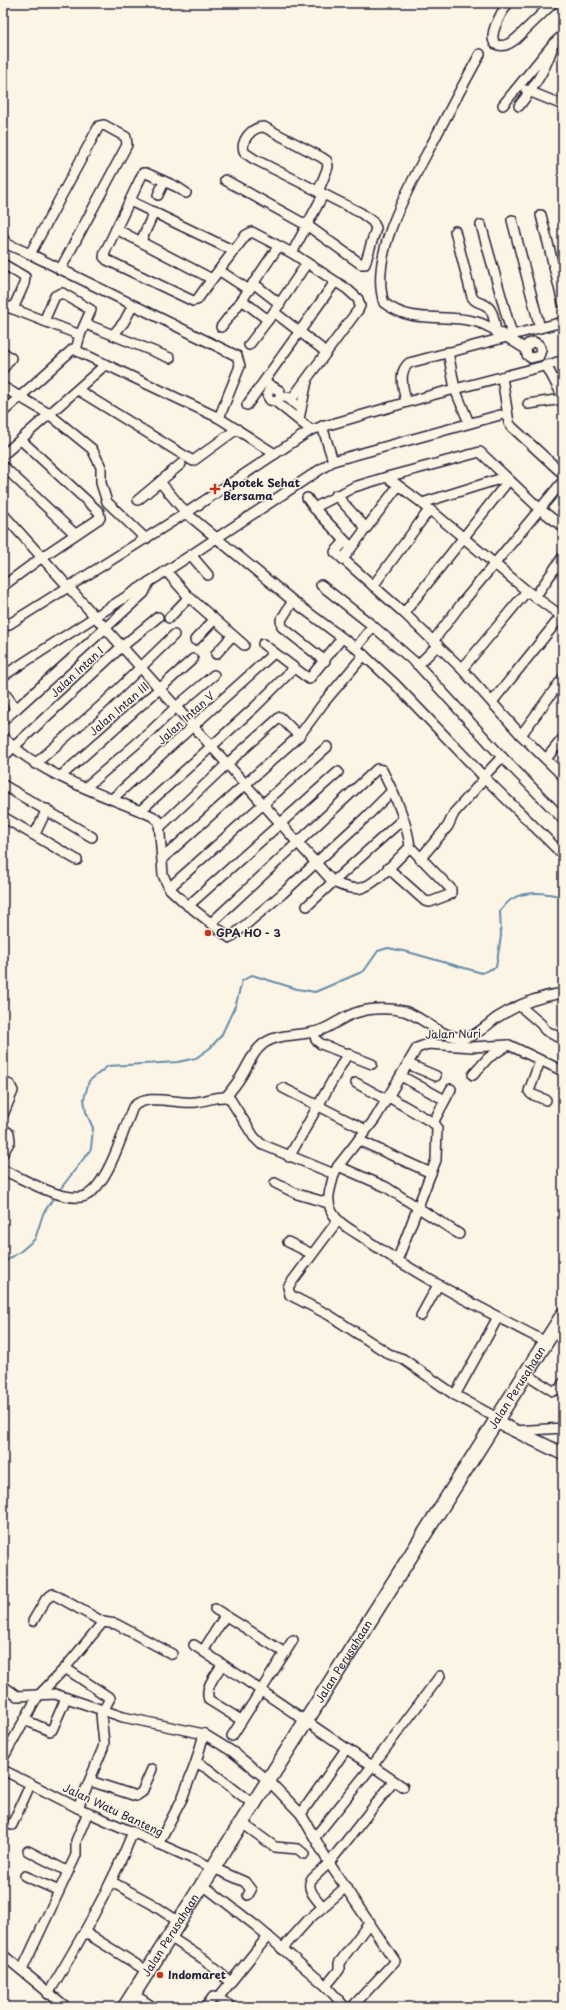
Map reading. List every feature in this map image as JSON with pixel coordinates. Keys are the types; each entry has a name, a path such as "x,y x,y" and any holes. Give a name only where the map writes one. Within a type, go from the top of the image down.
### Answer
{"main road":[{"name":"Jalan Perusahaan","path":"125,2007 268,1783 496,1419 563,1316"}],"street":[{"path":"508,3 492,34 493,41 502,46 510,44 516,40 553,3"},
{"path":"503,105 517,86 553,44 563,35"},
{"path":"519,106 530,91 548,60 553,44"},
{"path":"480,54 403,199 385,246 380,285 384,303 403,314 424,318 476,322 508,336 526,349"},
{"path":"517,86 563,105"},
{"path":"30,254 99,126 104,125 126,136 127,145 60,270"},
{"path":"225,180 308,226 361,264 365,264 376,228 375,225 361,213 321,193 245,153 243,144 251,131 255,128 264,127 321,157 326,161 328,167 321,193 308,226 292,253"},
{"path":"186,193 180,188 164,182 146,172 143,173 104,257 107,260 193,301 197,300 212,279 220,271 246,234 252,232 292,253 358,299 360,306 291,400"},
{"path":"158,195 164,182"},
{"path":"130,201 234,251"},
{"path":"141,241 154,212"},
{"path":"540,216 563,303"},
{"path":"512,220 540,328"},
{"path":"481,225 508,336"},
{"path":"116,229 212,279"},
{"path":"455,231 472,297 474,301 484,304 490,308 493,314 496,332"},
{"path":"4,244 30,254 239,359 240,366 219,418"},
{"path":"221,327 242,300 278,247"},
{"path":"249,344 280,304 307,263"},
{"path":"3,264 26,277 13,309"},
{"path":"220,271 280,304"},
{"path":"247,405 265,382 335,282"},
{"path":"44,321 55,296 59,293 91,310 80,335 76,350"},
{"path":"242,300 268,320"},
{"path":"3,305 80,335"},
{"path":"113,335 124,322 134,305"},
{"path":"274,312 326,352"},
{"path":"406,402 402,376 404,368 409,364 448,352 563,322"},
{"path":"86,324 170,358"},
{"path":"539,356 541,350 537,343 528,344 526,349 527,355 531,358 539,356 554,363 563,376"},
{"path":"3,412 70,351 76,350 219,418 274,454"},
{"path":"3,352 10,356 11,359 3,369"},
{"path":"448,352 456,389 468,423"},
{"path":"3,628 146,539 310,430 406,402 554,363"},
{"path":"528,404 563,398 554,363"},
{"path":"3,456 78,390 105,364"},
{"path":"502,377 509,423 563,474"},
{"path":"299,420 307,378"},
{"path":"265,382 274,394 310,430"},
{"path":"3,387 49,414 92,448 101,467 102,483 107,502 146,539"},
{"path":"259,389 291,400 301,409"},
{"path":"78,390 193,461 237,430"},
{"path":"3,676 95,615 191,555 333,460 500,415"},
{"path":"322,426 333,460"},
{"path":"3,585 100,518 99,512 21,440"},
{"path":"314,508 336,495 354,487 480,452 540,508 563,527"},
{"path":"138,500 181,464"},
{"path":"3,466 75,534"},
{"path":"387,477 422,503 527,591 562,616 492,702"},
{"path":"422,503 508,478"},
{"path":"404,613 508,478"},
{"path":"418,665 495,564 563,481"},
{"path":"160,482 186,513 215,538 293,601 356,648 396,684 484,777 561,850"},
{"path":"398,486 366,528 348,544 342,559 436,643 462,669 521,735 563,776"},
{"path":"336,495 366,528"},
{"path":"307,498 314,508 348,544"},
{"path":"373,586 429,510"},
{"path":"3,514 177,706 194,727 298,841 315,863 333,882 349,888 361,888 371,884 410,847"},
{"path":"3,529 11,522"},
{"path":"191,555 208,574"},
{"path":"535,597 562,558"},
{"path":"166,571 214,620 244,645"},
{"path":"3,720 144,593 149,582"},
{"path":"321,585 418,665 502,757 563,819"},
{"path":"462,669 527,591"},
{"path":"169,618 189,596"},
{"path":"293,601 281,620 282,627 325,661"},
{"name":"Jalan Intan I","path":"3,757 122,647 158,617"},
{"path":"195,640 214,620"},
{"path":"356,648 372,626"},
{"path":"35,764 174,635"},
{"path":"216,654 232,636"},
{"path":"263,644 274,654 309,678 325,661 342,638"},
{"name":"Jalan Intan V","path":"112,799 274,654"},
{"path":"163,858 299,736 364,655"},
{"name":"Jalan Intan III","path":"61,776 192,659"},
{"path":"140,811 211,745 255,707 294,668"},
{"path":"86,787 214,675"},
{"path":"521,735 563,678"},
{"path":"3,691 16,709"},
{"path":"160,828 228,763 280,717 299,736"},
{"path":"3,737 35,764 159,821 163,858 163,875 169,888 188,906 230,938 233,937 367,816 392,791"},
{"path":"546,759 563,738"},
{"path":"169,888 327,747"},
{"path":"420,859 448,826 454,813 502,757"},
{"path":"211,923 298,841 377,770 382,770 392,791 403,819 410,847 420,859 451,889 451,894 430,902 425,901 388,868"},
{"path":"188,906 280,822 338,772"},
{"path":"3,785 47,809 92,837"},
{"path":"35,834 47,809"},
{"path":"3,817 35,834 77,860"},
{"path":"307,906 403,819"},
{"path":"4,1172 53,1192 82,1197 91,1194 107,1170 133,1107 137,1103 155,1100 179,1103 195,1102 226,1097 242,1076 257,1049 264,1043 272,1040 315,1033 357,1013 376,1009 391,1009 406,1012 455,1040 468,1037 499,1016 520,1006 545,997 563,993"},
{"path":"520,1006 541,1024 545,1030 563,1040"},
{"path":"315,1033 316,1040 321,1044 348,1053 372,1064"},
{"name":"Jalan Nuri","path":"336,1170 388,1098 417,1048 422,1045 455,1040 472,1047 508,1045 563,1071"},
{"path":"473,1075 488,1058 508,1045"},
{"path":"289,1157 348,1053"},
{"path":"540,1061 528,1091 531,1094 546,1100"},
{"path":"408,1064 436,1076"},
{"path":"401,1076 445,1100"},
{"path":"3,1082 10,1085 13,1091 3,1115"},
{"path":"356,1083 388,1098 433,1123 437,1127 437,1154 397,1261"},
{"path":"283,1088 366,1130"},
{"path":"433,1123 451,1089"},
{"path":"226,1097 230,1099 244,1122 261,1144 289,1157 336,1170 386,1187 459,1234"},
{"path":"3,1129 10,1133 10,1138 3,1153"},
{"path":"358,1140 431,1173"},
{"path":"336,1170 328,1203 331,1211 338,1220 397,1261 438,1285 546,1342"},
{"path":"275,1183 297,1194 328,1203"},
{"path":"338,1220 288,1287 290,1295 329,1315 389,1354 403,1359 455,1396 496,1419 513,1431 563,1454"},
{"path":"288,1242 312,1254"},
{"path":"421,1316 438,1285"},
{"path":"455,1396 498,1317"},
{"path":"526,1374 554,1391 560,1389 563,1383"},
{"path":"513,1431 563,1428"},
{"path":"33,1621 46,1599 53,1594 103,1622 116,1624 172,1654"},
{"path":"215,1609 285,1653"},
{"path":"203,1651 225,1616"},
{"path":"3,1758 37,1698 65,1668 103,1622"},
{"path":"232,1736 293,1640"},
{"path":"194,1646 277,1700 282,1699 346,1749 373,1765 403,1787"},
{"path":"222,1665 208,1689 207,1695 209,1700 242,1720"},
{"path":"65,1668 108,1695 109,1700 101,1712 104,1743 78,1808"},
{"path":"315,1837 373,1765 440,1676"},
{"path":"3,1686 17,1696 37,1698 55,1694 101,1712 203,1737 233,1752 268,1783 301,1814 329,1863 395,1961 352,2007"},
{"path":"25,1720 50,1731 55,1725 66,1699"},
{"path":"158,1844 182,1799 196,1762 203,1737"},
{"path":"301,1814 346,1749"},
{"path":"196,1762 208,1769 254,1805"},
{"name":"Jalan Watu Banteng","path":"3,1770 78,1808 214,1868 249,1886 251,1890 248,1895"},
{"path":"90,1781 136,1796 142,1792 152,1770"},
{"path":"322,1906 311,1892 310,1883 329,1863 394,1781"},
{"path":"12,1825 30,1785"},
{"path":"22,1970 58,1890 76,1855 76,1841 88,1812"},
{"path":"242,1823 276,1847 298,1849 304,1854"},
{"path":"48,1994 86,1933 112,1882 133,1832"},
{"path":"28,1851 67,1871"},
{"path":"25,1876 58,1890"},
{"path":"112,1882 152,1904 179,1922"},
{"path":"203,1885 268,1936 326,1986 345,2007"},
{"path":"282,1949 322,1906 346,1887"},
{"path":"326,1986 339,1970 340,1963 370,1922"},
{"path":"86,1933 147,1971"},
{"path":"218,1998 268,1936"},
{"path":"170,1937 205,1960 230,1982"},
{"path":"3,1955 48,1994 66,2007"},
{"path":"133,1994 153,2007"},
{"path":"206,2007 213,1997 218,1998 232,2007"}],"waterway":[{"path":"58,1192 91,1149 93,1128 86,1112 84,1099 89,1081 108,1066 178,1062 196,1058 210,1048 221,1036 236,1004 242,981 252,975 297,989 315,992 364,971 378,951 388,948 408,952 482,973 496,967 501,936 500,911 512,899 530,893 551,894 563,897"},
{"path":"3,1263 35,1239 43,1214 54,1197"}],"place":[{"name":"Apotek Sehat Bersama","path":"215,489"},
{"name":"GPA HO - 3","path":"208,933"},
{"name":"Indomaret","path":"160,1975"}]}
